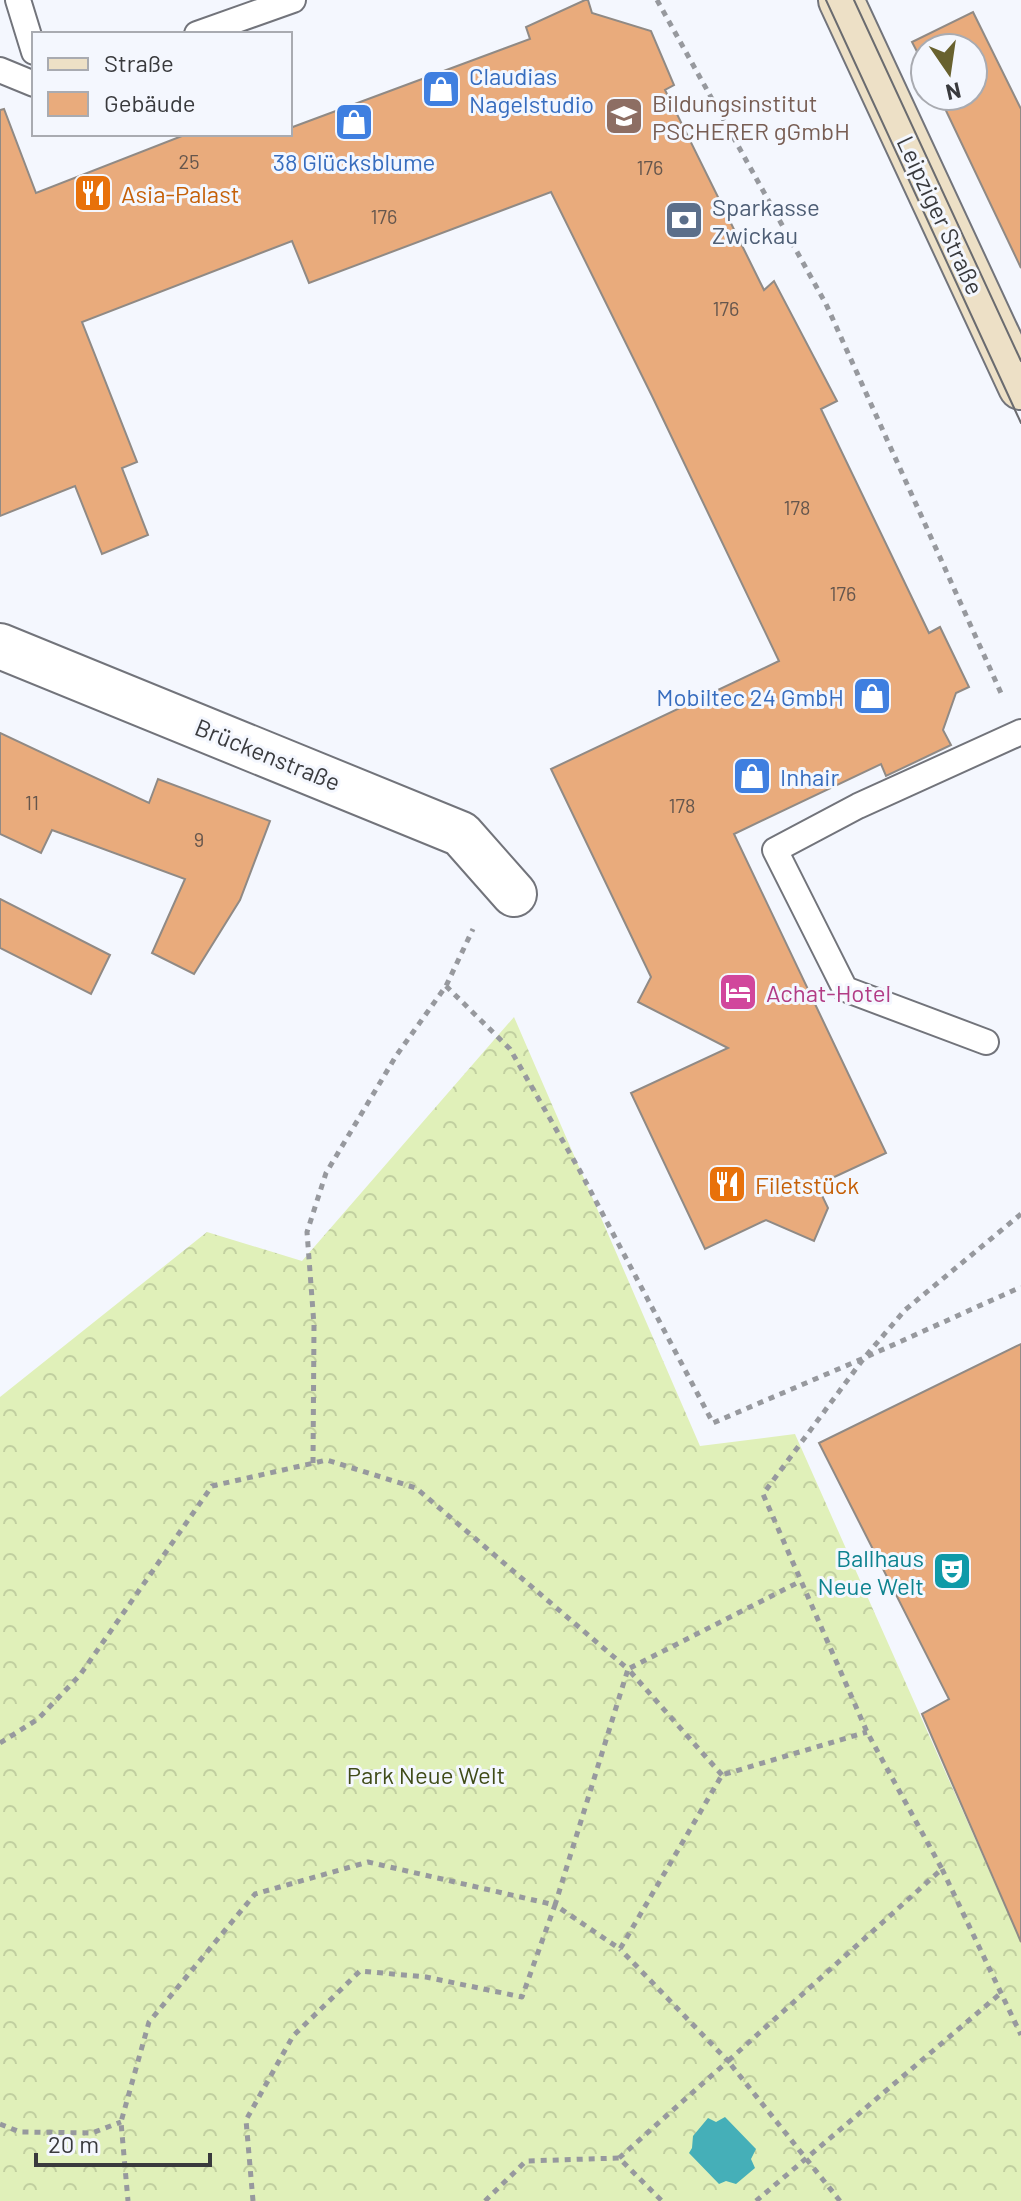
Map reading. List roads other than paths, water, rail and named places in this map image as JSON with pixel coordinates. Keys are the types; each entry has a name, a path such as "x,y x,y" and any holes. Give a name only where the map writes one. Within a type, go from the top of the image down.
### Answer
{"street":[{"name":"Leipziger Straße","path":"841,0 1021,387"},
{"name":"Brückenstraße","path":"0,646 461,834 514,894"}],"lane":[{"path":"18,0 32,46"},
{"path":"203,32 293,0"},
{"path":"0,70 32,83"},
{"path":"986,1042 845,989 775,850 858,806 1020,732"}],"water":[{"path":"725,2117 756,2149 751,2159 755,2168 736,2184 726,2181 719,2184 689,2153 693,2136 708,2118 716,2122"}],"tram line":[{"path":"826,0 1021,423"},
{"path":"854,0 1021,361"}],"place":[{"name":"Claudias Nagelstudio","path":"441,89"},
{"name":"Bildungsinstitut PSCHERER gGmbH","path":"624,116"},
{"name":"38 Glücksblume","path":"354,122"},
{"name":"Asia-Palast","path":"93,193"},
{"name":"Sparkasse Zwickau","path":"684,220"},
{"name":"Mobiltec 24 GmbH","path":"872,696"},
{"name":"Inhair","path":"752,776"},
{"name":"Achat-Hotel","path":"738,992"},
{"name":"Filetstück","path":"727,1184"},
{"name":"Ballhaus Neue Welt","path":"952,1571"}],"park label":[{"name":"Park Neue Welt","path":"426,1774"}]}
